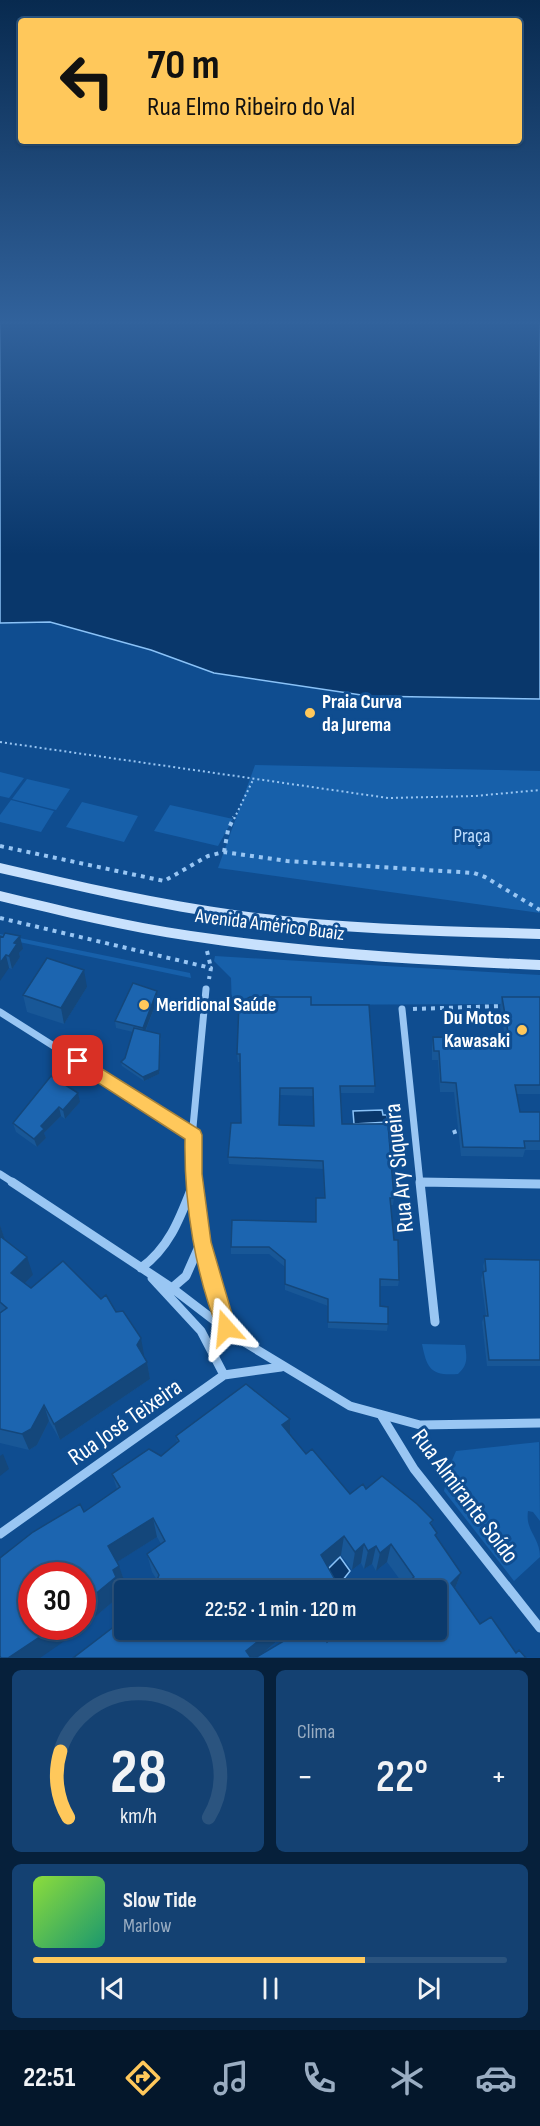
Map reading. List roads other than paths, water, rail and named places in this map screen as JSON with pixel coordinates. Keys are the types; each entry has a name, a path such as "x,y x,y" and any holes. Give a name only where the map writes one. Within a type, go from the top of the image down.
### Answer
{"main road":[{"name":"Avenida Américo Buaiz","path":"0,868 138,900 276,920 397,929 540,934"},
{"name":"Avenida Américo Buaiz","path":"0,896 102,920 204,938 413,959 540,965"}],"street":[{"path":"206,989 194,1135 195,1180 201,1242 226,1328"},
{"name":"Rua Ary Siqueira","path":"402,1009 435,1322"},
{"path":"0,1012 194,1135"},
{"path":"0,1174 172,1288 236,1337 350,1406 420,1425 540,1423"},
{"path":"141,1268 157,1258 167,1246 195,1180"},
{"path":"420,1182 540,1184"},
{"path":"162,1288 172,1288 189,1270 201,1242"},
{"path":"141,1268 201,1330 224,1375"},
{"name":"Rua José Teixeira","path":"0,1534 224,1375 283,1367"},
{"name":"Rua Almirante Soído","path":"381,1415 414,1469 540,1628"}],"place":[{"name":"Praia Curva da Jurema","path":"310,713"},
{"name":"Meridional Saúde","path":"144,1005"},
{"name":"Du Motos Kawasaki","path":"522,1030"}],"park label":[{"name":"Praça","path":"472,836"}]}
